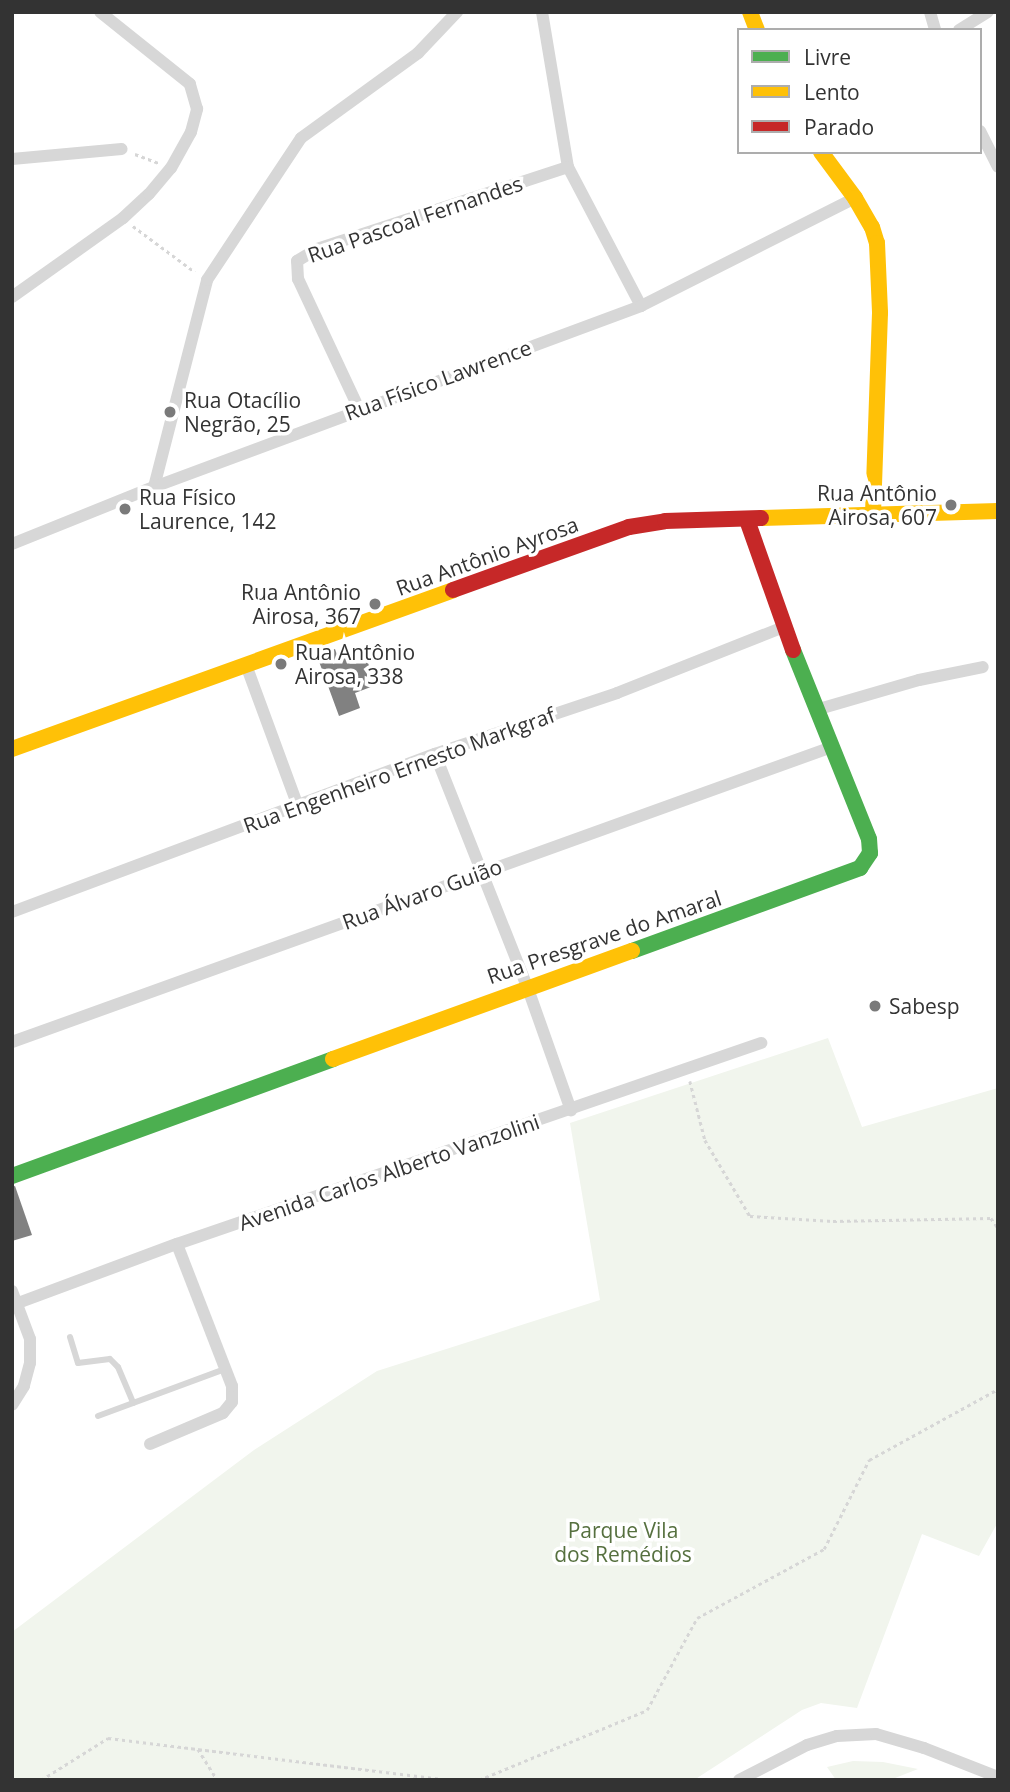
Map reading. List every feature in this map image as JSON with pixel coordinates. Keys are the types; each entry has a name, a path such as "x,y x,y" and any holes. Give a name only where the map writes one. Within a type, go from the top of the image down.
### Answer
{"street":[{"path":"12,298 123,219 171,168 191,132 197,108 190,84 100,12"},
{"path":"154,487 206,280 301,138 418,53 457,12"},
{"path":"542,12 568,167 641,306"},
{"path":"962,28 988,12"},
{"path":"982,135 998,167"},
{"path":"12,159 122,149"},
{"path":"822,154 855,198 872,227 877,243 880,313 873,513"},
{"name":"Rua Pascoal Fernandes","path":"359,409 298,279 297,261 317,249 568,167"},
{"name":"Rua Físico Lawrence","path":"12,544 359,409 641,306 855,198"},
{"name":"Rua Antônio Ayrosa","path":"12,749 629,527 665,521 998,510"},
{"name":"Rua Presgrave do Amaral","path":"12,1176 527,986 860,867 870,853 869,839 784,626 747,520"},
{"name":"Rua Engenheiro Ernesto Markgraf","path":"12,912 435,754 617,693 784,626"},
{"path":"246,665 298,806"},
{"path":"819,709 919,680 982,667"},
{"name":"Rua Álvaro Guião","path":"12,1042 832,747"},
{"path":"435,754 527,986 571,1110"},
{"name":"Avenida Carlos Alberto Vanzolini","path":"15,1297 571,1110 761,1043"},
{"path":"150,1444 223,1413 232,1402 232,1386 177,1244"},
{"path":"12,1405 24,1385 30,1363 30,1339 15,1297"},
{"path":"739,1780 807,1745 837,1736 876,1734 924,1748 998,1777"}],"lane":[{"path":"70,1337 78,1363 110,1359 118,1367 133,1403"},
{"path":"97,1416 225,1369"}],"path":[{"path":"122,149 171,168"},
{"path":"123,219 206,280"},
{"path":"687,1069 705,1140 750,1216 833,1221 991,1218 998,1228"},
{"path":"479,1780 647,1710 698,1618 824,1549 869,1460 998,1390"},
{"path":"41,1780 108,1738 452,1780"},
{"path":"198,1749 217,1780"}],"green space":[{"name":"Parque Vila dos Remédios","path":"828,1038 862,1127 998,1088 998,1522 979,1556 922,1534 857,1708 821,1703 802,1710 694,1780 12,1780 12,1632 254,1450 377,1371 600,1300 570,1123"},
{"path":"853,1761 883,1762 918,1769 890,1780 836,1780 827,1767"}],"building":[{"path":"335,649 338,658 363,649 376,685 355,693 360,708 339,716 317,656"},
{"path":"15,1186 32,1235 12,1241 12,1187"}],"traffic: fast":[{"path":"632,951 860,868 870,853 869,839 793,650"},
{"path":"12,1176 333,1059"}],"traffic: slow":[{"path":"750,12 756,28"},
{"path":"822,154 855,198 872,227 877,243 880,313 873,513"},
{"path":"761,518 998,511"},
{"path":"12,749 453,590"},
{"path":"333,1059 632,951"}],"traffic: jam":[{"path":"453,590 629,527 665,521 761,518"},
{"path":"747,520 793,650"}],"place":[{"name":"Rua Otacílio Negrão, 25","path":"170,412"},
{"name":"Rua Antônio Airosa, 607","path":"951,505"},
{"name":"Rua Físico Laurence, 142","path":"125,509"},
{"name":"Rua Antônio Airosa, 367","path":"375,604"},
{"name":"Rua Antônio Airosa, 338","path":"281,664"},
{"name":"Sabesp","path":"875,1006"}]}
